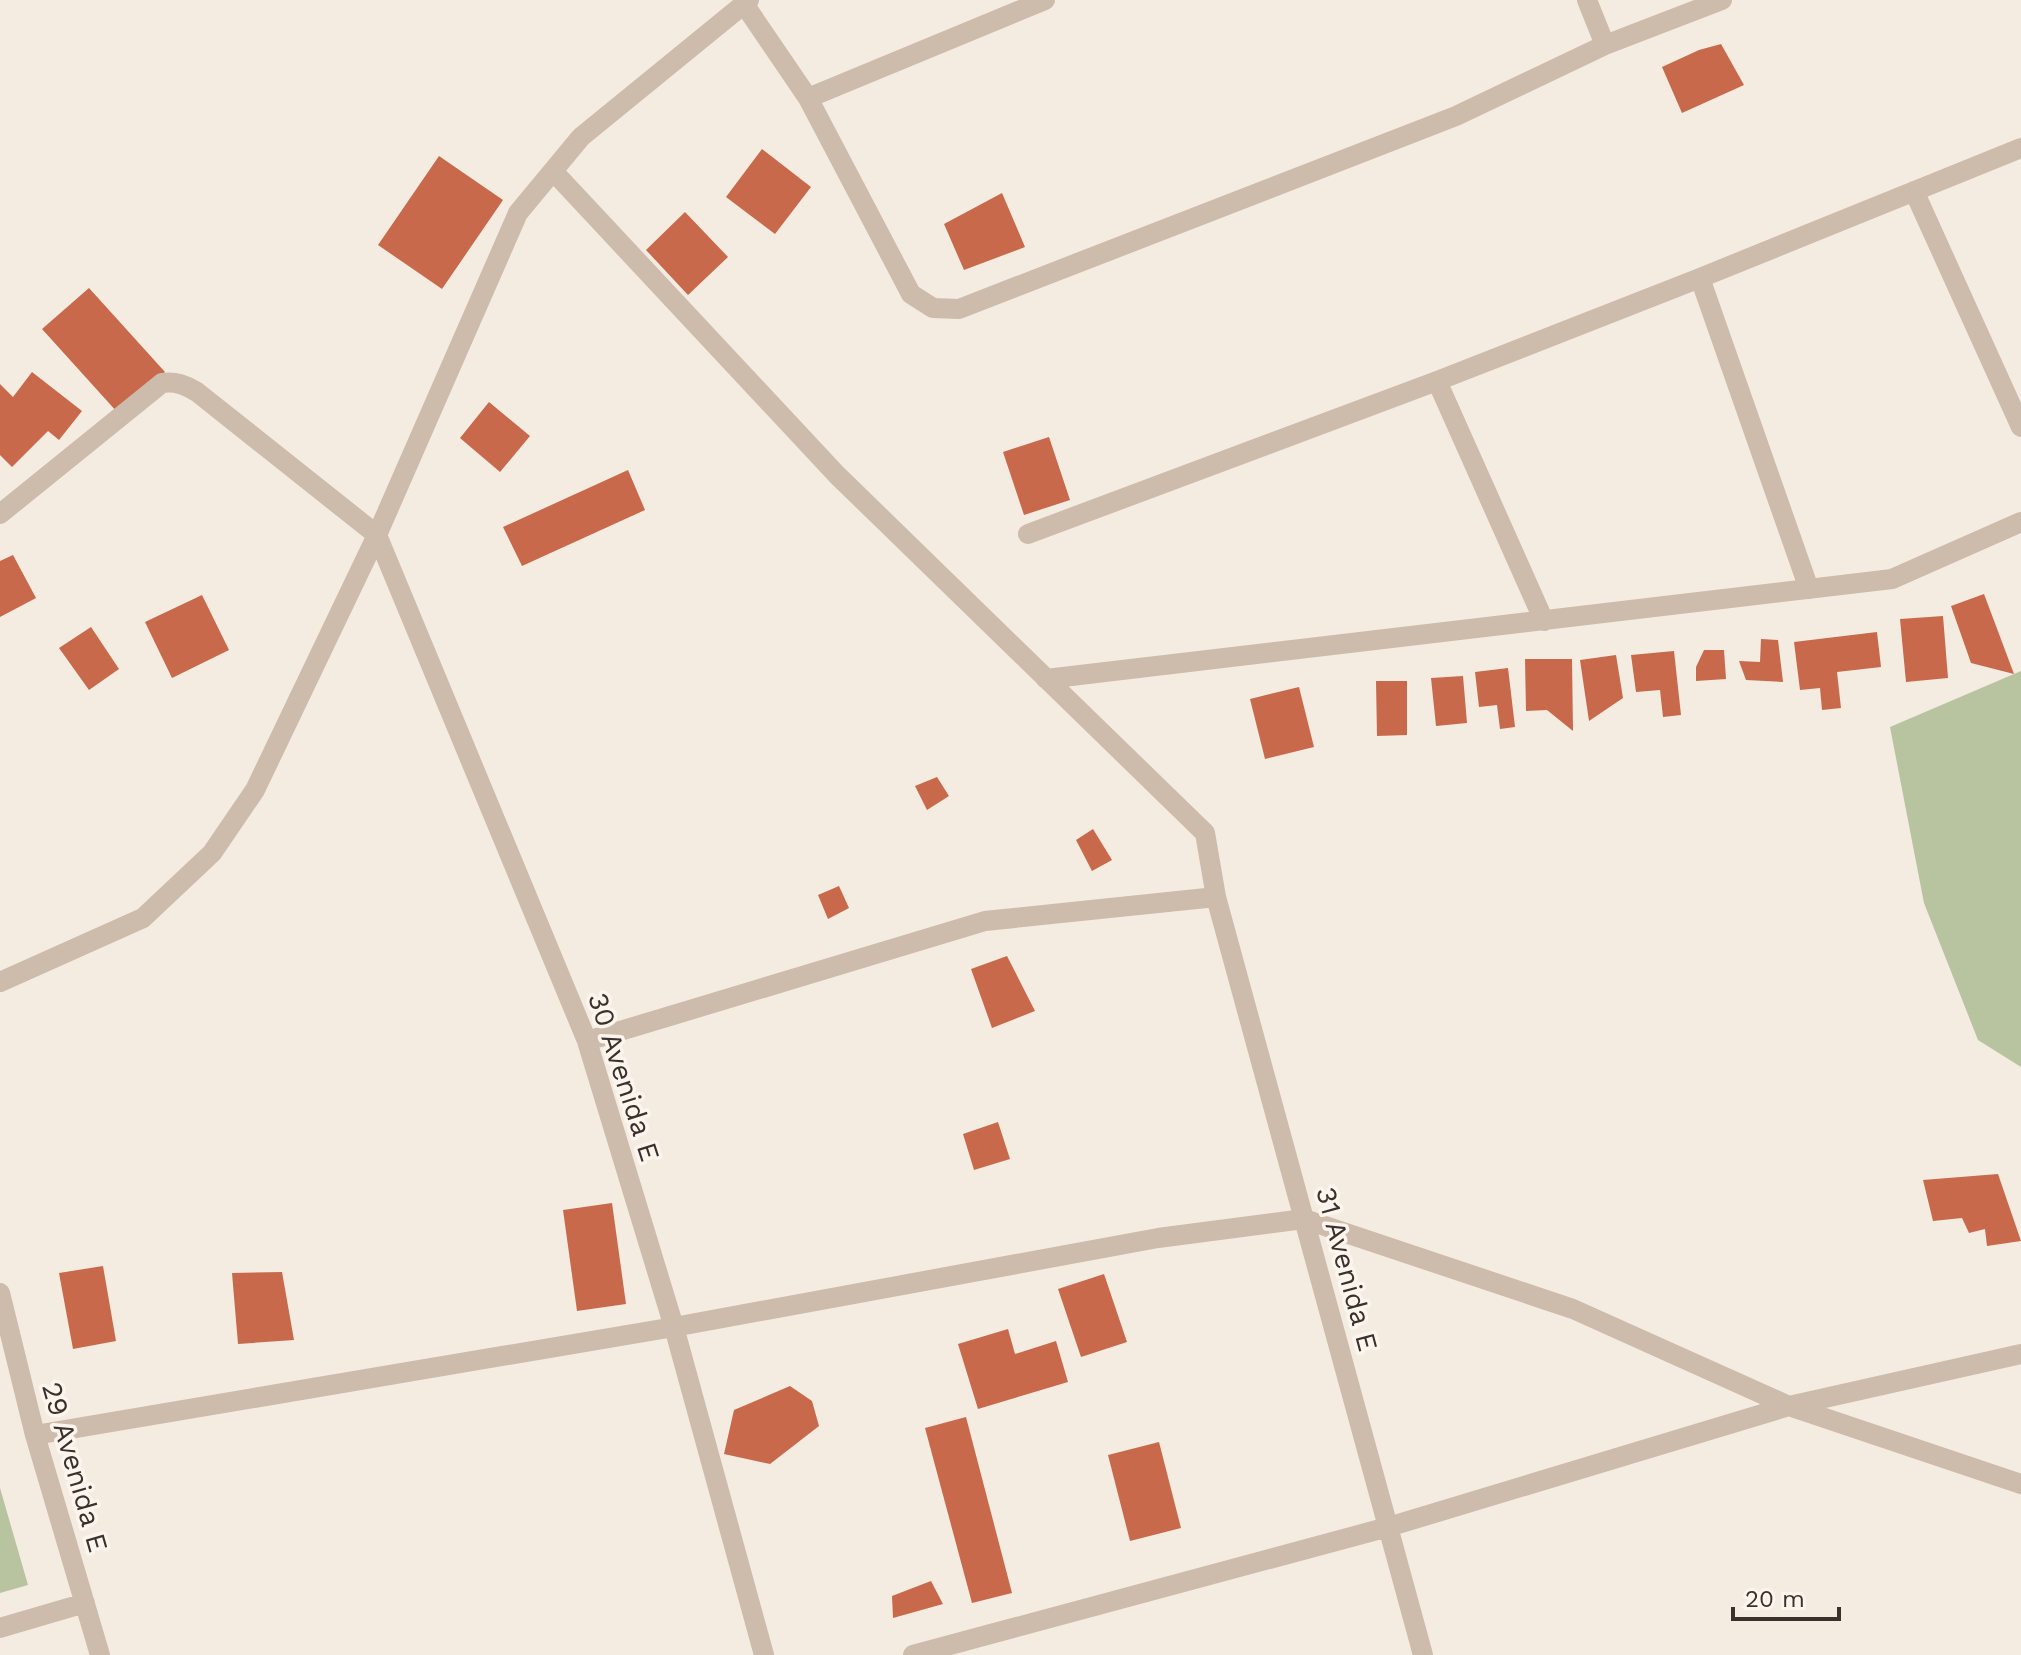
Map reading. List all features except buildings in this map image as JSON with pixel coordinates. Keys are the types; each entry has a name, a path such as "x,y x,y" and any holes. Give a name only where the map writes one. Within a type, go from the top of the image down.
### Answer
{"street":[{"path":"808,98 1045,0"},
{"path":"1587,0 1605,45"},
{"path":"0,982 143,918 212,853 255,790 377,535 518,213 581,137 747,2 808,98 911,294 933,308 959,309 1456,116 1605,45 1722,0"},
{"path":"1028,534 1437,381 2021,148"},
{"name":"31 Avenida E","path":"553,171 837,475 1205,833 1216,897 1423,1655"},
{"path":"1914,191 2021,427"},
{"path":"1700,278 1809,589"},
{"path":"1437,381 1544,621"},
{"path":"0,514 162,383 170,382 197,392 377,535"},
{"path":"1046,679 1892,579 2021,522"},
{"name":"30 Avenida E","path":"377,535 587,1041 674,1327 764,1655"},
{"path":"587,1041 985,921 1216,897"},
{"path":"35,1435 674,1327 1158,1238 1304,1219 1573,1309 1789,1406 2021,1484"},
{"name":"29 Avenida E","path":"0,1293 35,1435 100,1655"},
{"path":"913,1655 1388,1527 1789,1406 2021,1354"},
{"path":"0,1628 85,1603"}],"green space":[{"path":"2021,671 2021,1067 1978,1040 1924,903 1890,727"},
{"path":"0,1488 28,1585 0,1593"}]}
